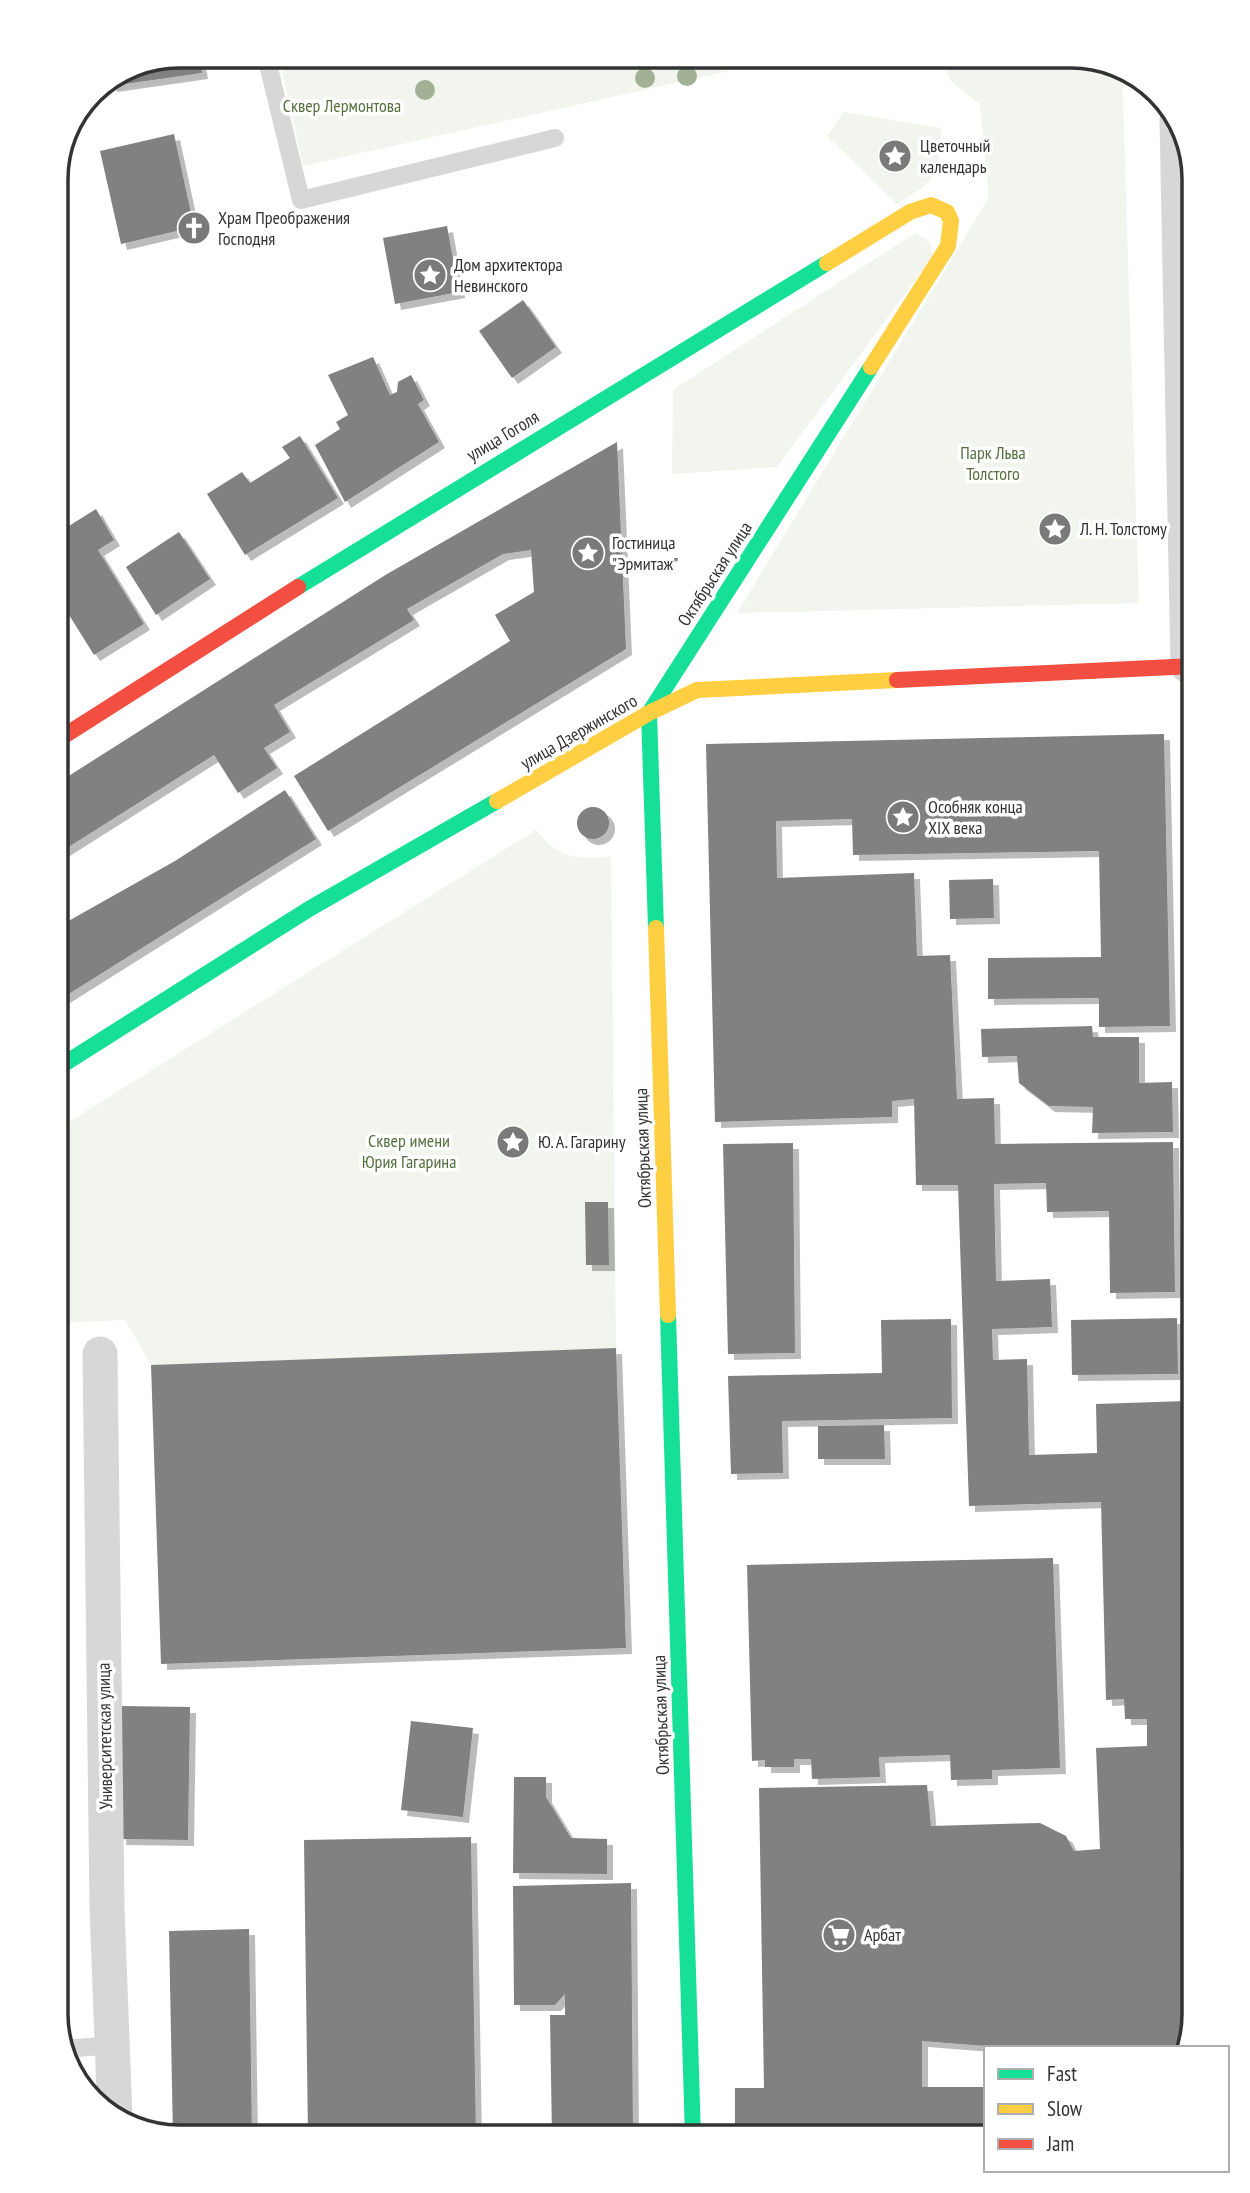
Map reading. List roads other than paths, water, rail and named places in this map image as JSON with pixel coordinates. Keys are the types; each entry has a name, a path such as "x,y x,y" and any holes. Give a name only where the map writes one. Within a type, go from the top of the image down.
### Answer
{"street":[{"path":"1178,150 1182,315"},
{"name":"улица Гоголя","path":"68,733 390,528 910,212 922,206 941,207 950,220 948,246"},
{"name":"Октябрьская улица","path":"693,2125 649,713 948,246"},
{"name":"улица Дзержинского","path":"68,1061 309,909 649,713 696,690 1182,666"},
{"name":"Университетская улица","path":"100,1354 107,1907 116,2104"}],"lane":[{"path":"270,68 301,200 555,138"},
{"path":"74,2048 114,2045"}],"place":[{"name":"Цветочный календарь","path":"895,156"},
{"name":"Храм Преображения Господня","path":"194,228"},
{"name":"Дом архитектора Невинского","path":"430,275"},
{"name":"Л. Н. Толстому","path":"1055,529"},
{"name":"Гостиница \"Эрмитаж\"","path":"588,553"},
{"name":"Особняк конца XIX века","path":"903,817"},
{"name":"Ю. А. Гагарину","path":"513,1142"},
{"name":"Арбат","path":"839,1935"}],"park label":[{"name":"Сквер Лермонтова","path":"342,106"},
{"name":"Парк Льва Толстого","path":"993,463"},
{"name":"Сквер имени Юрия Гагарина","path":"409,1151"}]}
